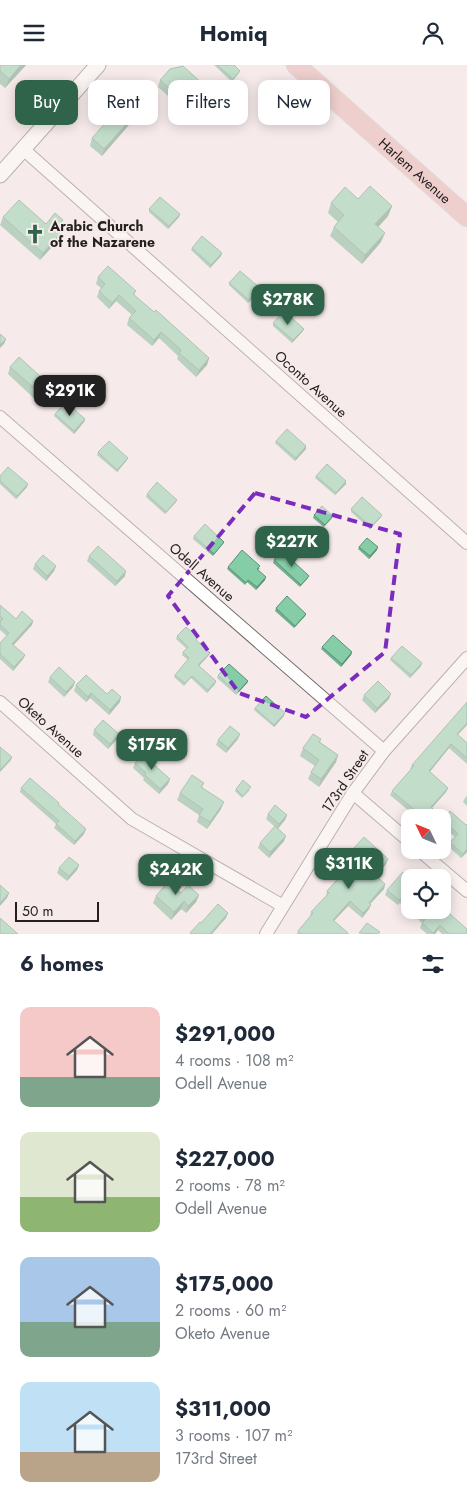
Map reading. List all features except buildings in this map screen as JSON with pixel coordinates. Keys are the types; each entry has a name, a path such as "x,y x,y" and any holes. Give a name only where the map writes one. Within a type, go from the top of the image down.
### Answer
{"main road":[{"name":"Harlem Avenue","path":"296,65 467,217"}],"street":[{"path":"0,175 98,65"},
{"name":"Oconto Avenue","path":"23,149 467,543"},
{"name":"Odell Avenue","path":"0,417 384,751"},
{"name":"173rd Street","path":"266,934 353,793 384,751 467,658"},
{"name":"Oketo Avenue","path":"0,702 132,819 283,906"},
{"path":"353,793 401,834"},
{"path":"430,859 467,891"}],"highlighted area":[{"path":"255,493 400,534 385,652 306,717 239,693 168,596"}],"place":[{"name":"Arabic Church of the Nazarene","path":"35,234"}]}
